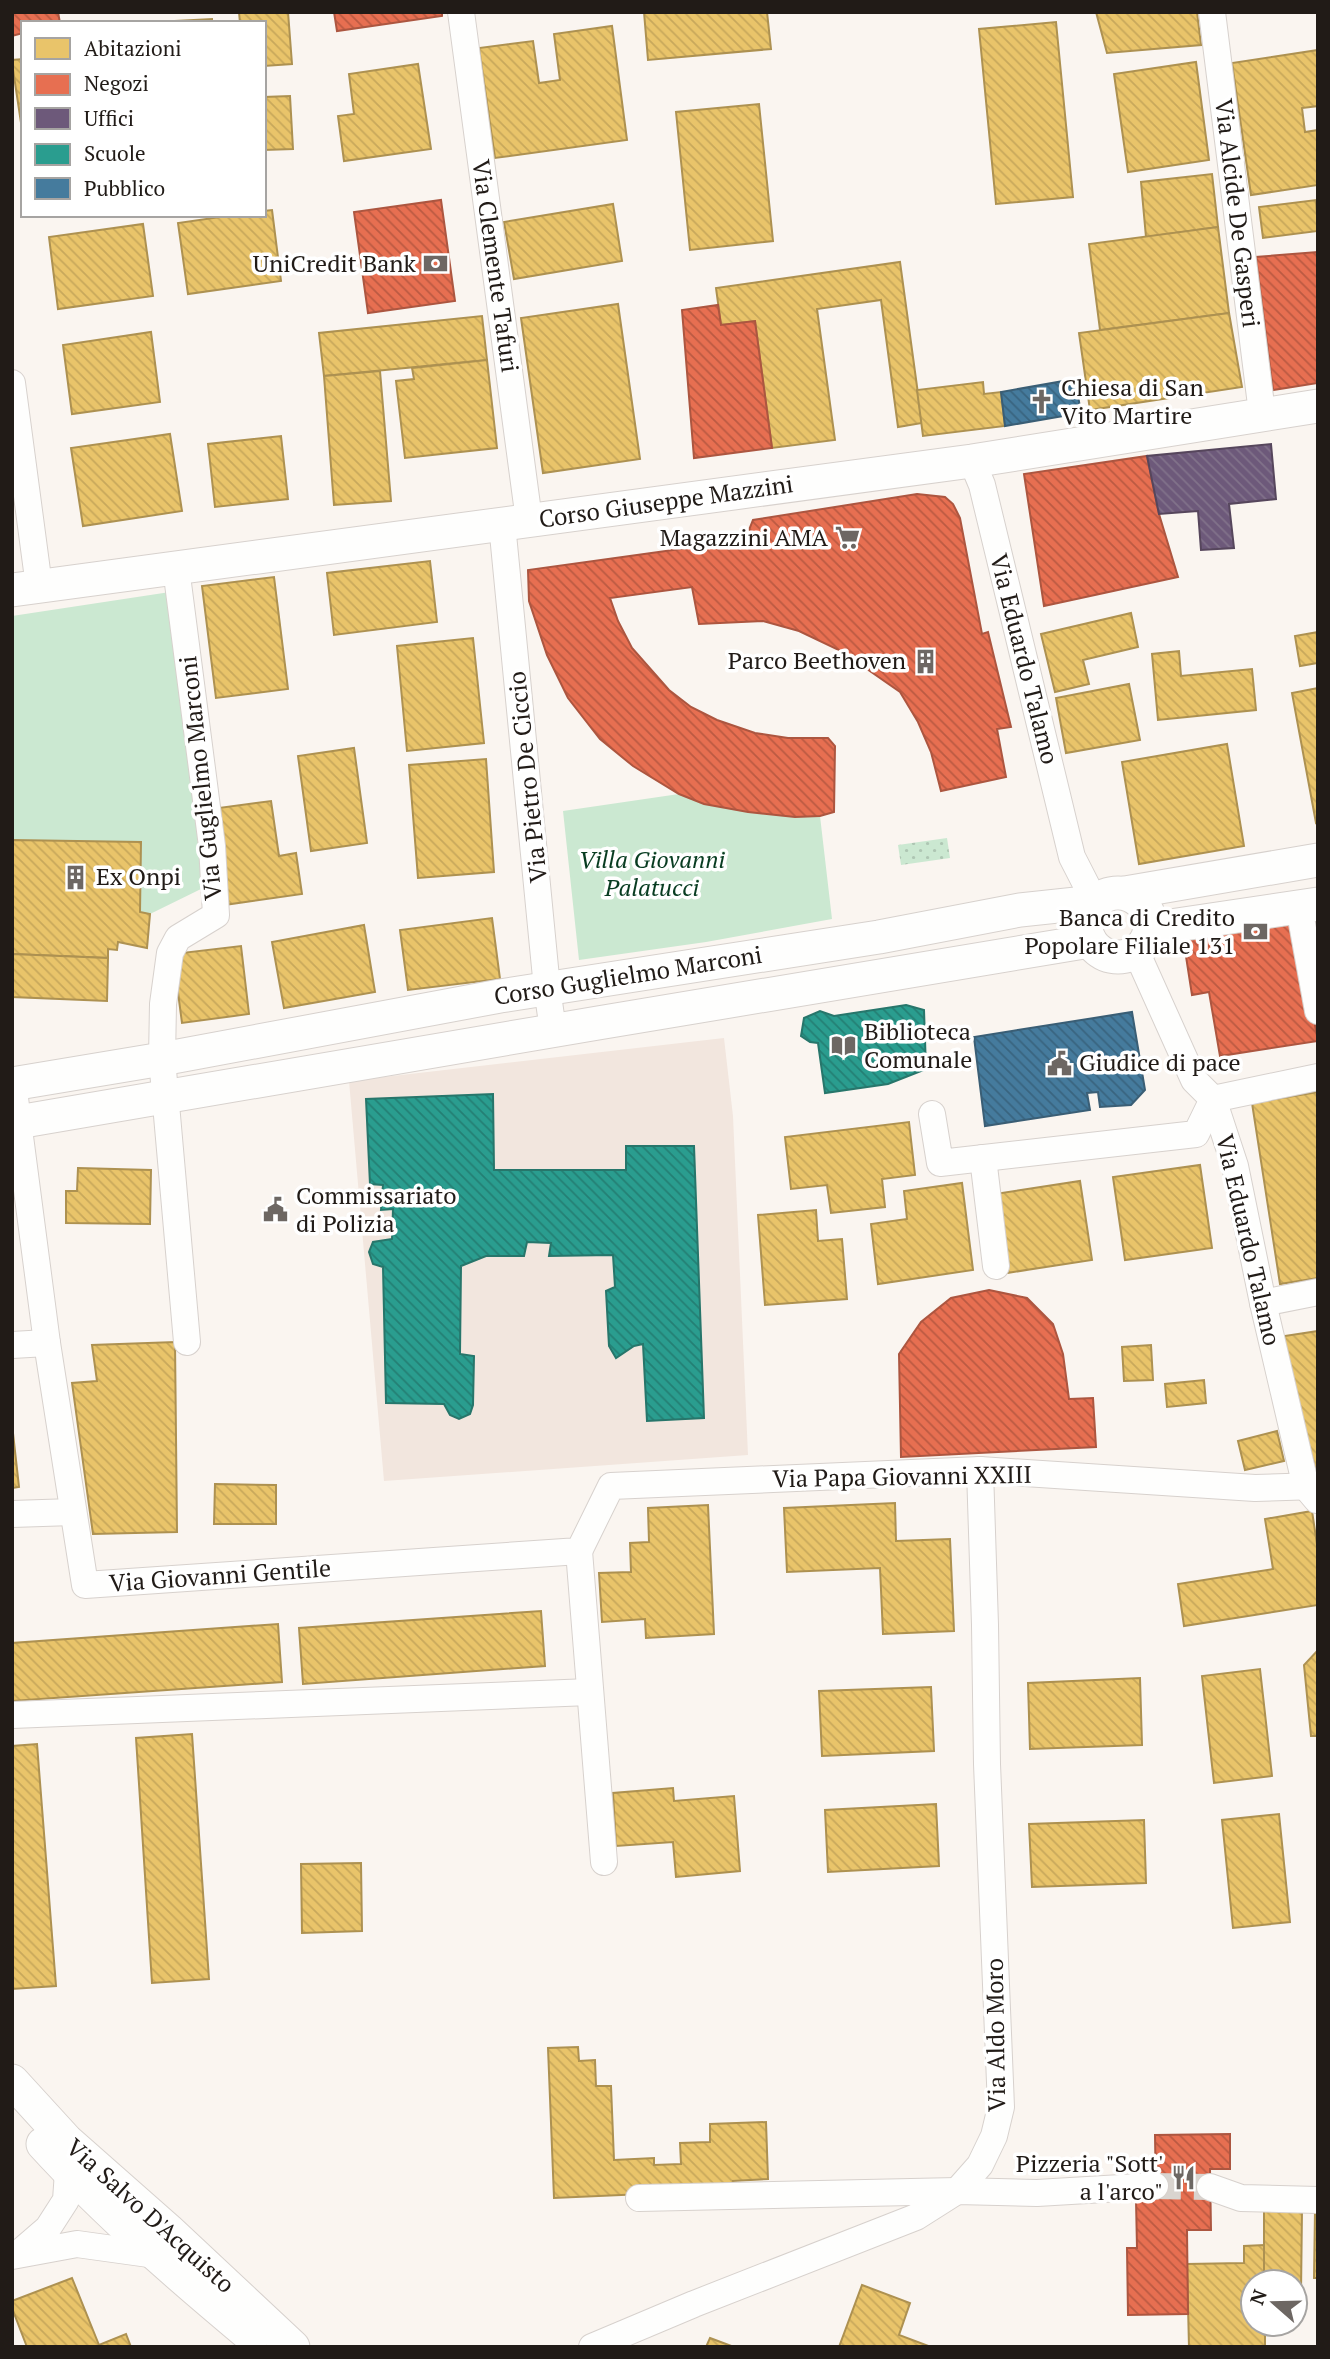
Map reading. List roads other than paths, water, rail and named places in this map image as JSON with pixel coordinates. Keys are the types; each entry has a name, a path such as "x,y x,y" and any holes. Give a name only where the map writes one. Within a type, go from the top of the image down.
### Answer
{"street":[{"name":"Via Clemente Tafuri","path":"461,12 516,522"},
{"name":"Via Alcide De Gasperi","path":"1212,12 1262,413"},
{"path":"12,383 25,588"},
{"name":"Corso Giuseppe Mazzini","path":"25,588 972,461 1318,406"},
{"name":"Via Eduardo Talamo","path":"972,461 982,485 1072,857 1094,900"},
{"name":"Via Pietro De Ciccio","path":"516,522 547,988 554,1030"},
{"name":"Via Guglielmo Marconi","path":"176,568 212,846 216,915 178,937 170,953 163,1003 162,1059 187,1342"},
{"name":"Corso Guglielmo Marconi","path":"13,1084 547,988 879,937 1020,910 1094,900 1318,860"},
{"path":"1143,940 1147,910 1141,902 1094,900 1086,921 1090,942 1097,950 1117,957 1143,940 1308,906 1318,1011"},
{"path":"946,924 955,963"},
{"name":"Via Eduardo Talamo","path":"1143,940 1194,1080 1213,1098 1235,1166 1263,1303 1314,1491"},
{"name":"Corso Guglielmo Marconi","path":"15,1123 554,1030 1090,942"},
{"path":"932,1114 940,1163 1196,1133 1213,1098 1318,1077"},
{"name":"Via Giovanni Gentile","path":"13,1084 15,1123 85,1585 579,1551"},
{"path":"983,1158 996,1266"},
{"path":"1263,1303 1318,1292"},
{"path":"12,1345 47,1343"},
{"name":"Via Papa Giovanni XXIII","path":"579,1551 611,1486 980,1470 1314,1491"},
{"name":"Via Aldo Moro","path":"592,2347 916,2217 957,2191 980,2165 994,2136 1001,2107 987,1764 980,1470"},
{"path":"12,1514 73,1513"},
{"path":"579,1551 604,1862"},
{"path":"12,1715 590,1692"},
{"name":"Via Salvo D'Acquisto","path":"12,2081 66,2140 168,2230 293,2347"},
{"name":"Via Salvo D'Acquisto","path":"12,2111 68,2172 156,2255 264,2347"},
{"path":"15,2255 48,2228 66,2200 68,2172"},
{"path":"639,2198 957,2191 1037,2193 1155,2186"},
{"path":"1210,2187 1241,2198 1318,2200"},
{"path":"15,2255 77,2244 156,2255"}],"tunnel":[{"path":"1155,2186 1210,2187"}],"place":[{"name":"UniCredit Bank","path":"436,264"},
{"name":"Chiesa di San Vito Martire","path":"1041,402"},
{"name":"Magazzini AMA","path":"848,538"},
{"name":"Parco Beethoven","path":"926,661"},
{"name":"Ex Onpi","path":"76,877"},
{"name":"Banca di Credito Popolare Filiale 131","path":"1255,932"},
{"name":"Biblioteca Comunale","path":"844,1046"},
{"name":"Giudice di pace","path":"1059,1063"},
{"name":"Commissariato di Polizia","path":"276,1210"},
{"name":"Pizzeria \"Sott' a l'arco\"","path":"1183,2178"}],"park label":[{"name":"Villa Giovanni Palatucci","path":"652,874"}]}
